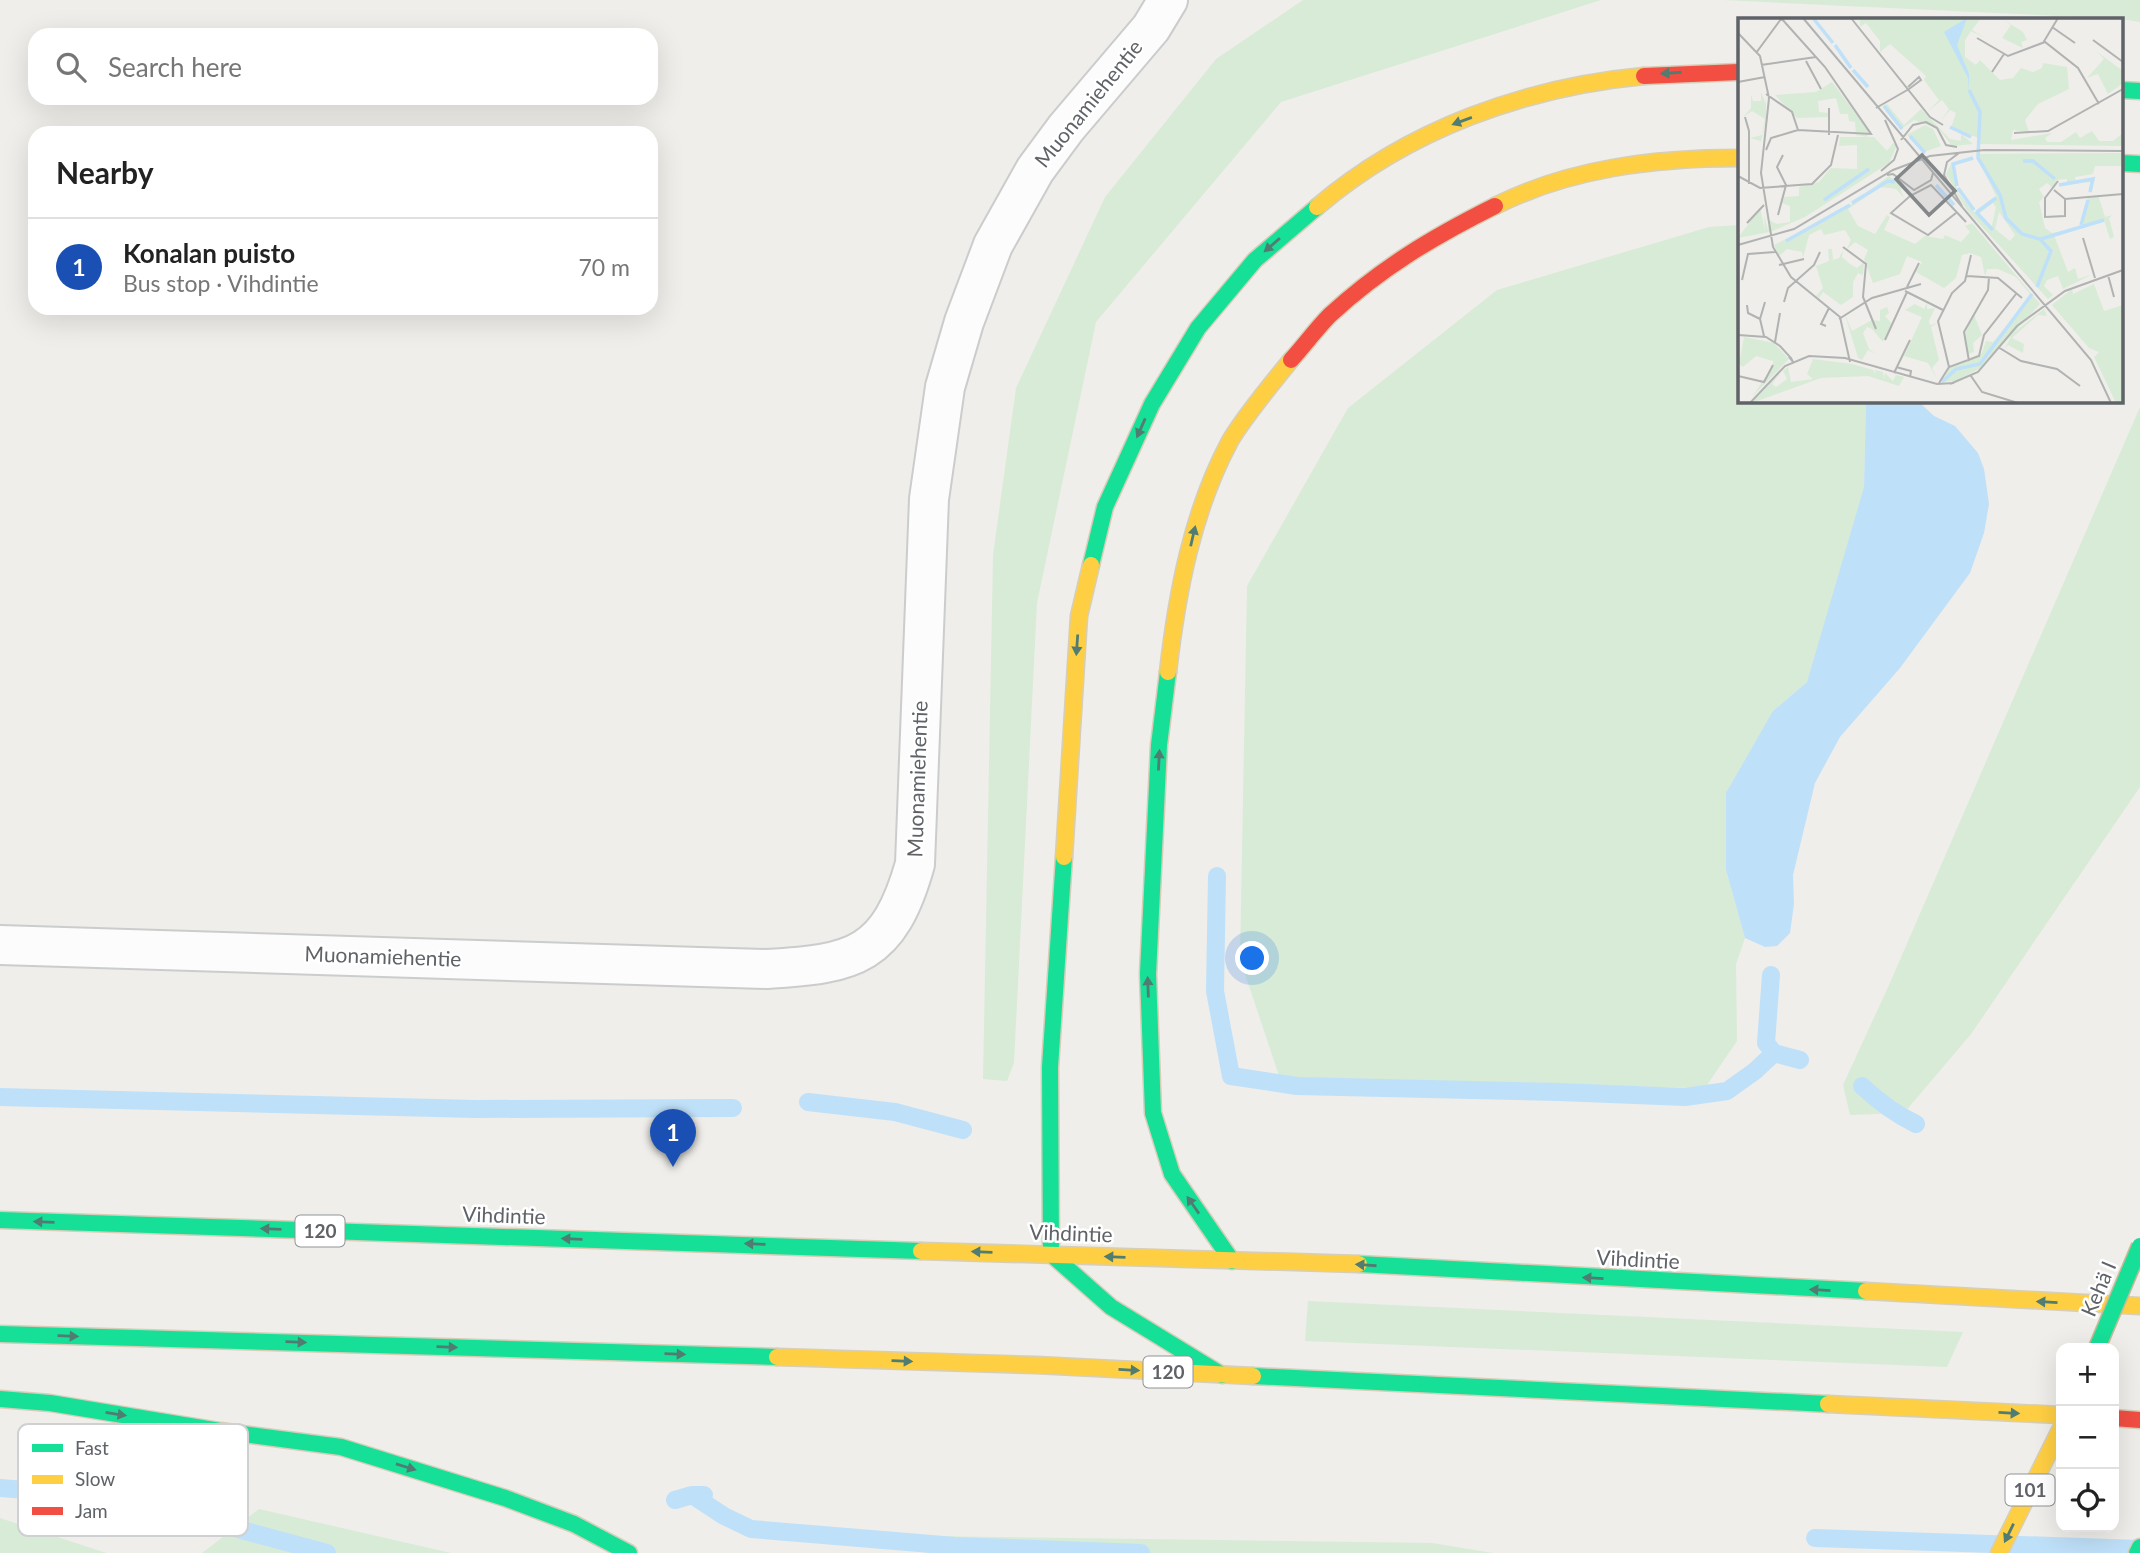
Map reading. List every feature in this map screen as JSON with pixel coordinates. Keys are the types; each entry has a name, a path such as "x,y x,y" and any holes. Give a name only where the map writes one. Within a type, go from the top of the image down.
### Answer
{"main road":[{"path":"1222,1375 1111,1307 1051,1254 1050,1068 1079,616 1105,506 1152,404 1198,328 1255,260 1325,200 1380,161 1441,128 1525,97 1602,80 1674,73 1738,72"},
{"path":"2122,90 2140,91"},
{"path":"1232,1261 1172,1174 1153,1113 1148,974 1159,745 1174,618 1198,514 1231,440 1279,375 1328,317 1381,271 1438,234 1508,199 1568,178 1619,166 1690,158 1738,158"},
{"path":"2122,163 2140,164"},
{"name":"Vihdintie","path":"0,1220 1319,1262 2140,1306"},
{"name":"Kehä I","path":"2098,1343 2140,1246"},
{"name":"120","path":"0,1334 1036,1365 2056,1416"},
{"path":"0,1399 50,1403 178,1424"},
{"path":"2119,1418 2140,1420"},
{"path":"248,1435 341,1447 505,1498 574,1524 629,1553"},
{"name":"101","path":"1999,1553 2056,1438"},
{"path":"2137,1553 2140,1547"}],"street":[{"name":"Muonamiehentie","path":"0,945 767,969 816,966 848,958 872,945 891,923 906,898 915,864 929,499 946,387 964,322 993,245 1035,170 1066,128 1151,28 1168,0"}],"green space":[{"path":"1303,0 1601,0 1281,102 1096,322 1037,603 1014,1063 1007,1081 983,1079 993,555 1016,388 1105,197 1216,59"},
{"path":"1723,0 2140,0 2140,22 2122,18"},
{"path":"1738,225 1738,402 1866,402 1864,487 1840,574 1807,682 1773,711 1726,870 1745,938 1736,964 1737,1041 1705,1088 1280,1079 1240,959 1247,586 1348,408 1497,290 1709,227"},
{"path":"2140,407 2140,787 1971,1034 1904,1113 1850,1115 1843,1085"},
{"path":"1308,1301 1963,1332 1947,1367 1305,1341"},
{"path":"259,1509 451,1553 202,1553 224,1536 248,1536 248,1517"},
{"path":"0,1518 18,1524 18,1536 55,1536 107,1553 0,1553"},
{"path":"918,1536 1432,1543 1493,1553 926,1553"}],"water":[{"path":"1866,402 1919,402 1934,416 1955,426 1978,453 1984,469 1989,504 1984,533 1970,573 1900,668 1840,737 1815,783 1793,875 1794,904 1790,933 1777,946 1765,947 1745,938 1726,870 1726,793 1773,711 1807,682 1864,487"}],"waterway":[{"path":"1217,876 1215,991 1231,1076 1297,1086 1685,1097 1727,1091 1774,1053"},
{"path":"1771,975 1766,1043 1774,1053 1800,1060"},
{"path":"1862,1086 1887,1107 1916,1124"},
{"path":"0,1097 476,1109 733,1108"},
{"path":"808,1102 895,1112 963,1130"},
{"path":"0,1488 18,1489"},
{"path":"692,1495 724,1516 751,1529 955,1546 1141,1553"},
{"path":"675,1500 704,1495"},
{"path":"248,1532 327,1553"},
{"path":"1815,1538 2140,1549"}],"traffic: fast":[{"path":"2122,90 2140,91"},
{"path":"2122,163 2140,164"},
{"path":"1091,565 1105,507 1152,404 1198,328 1255,260 1317,207"},
{"path":"1168,672 1159,745 1148,974 1153,1113 1172,1174 1232,1261"},
{"path":"1064,857 1050,1067 1051,1254 1111,1307 1222,1375"},
{"path":"0,1220 921,1251"},
{"path":"2099,1343 2140,1246"},
{"path":"1359,1264 1866,1291"},
{"path":"0,1334 777,1357"},
{"path":"1253,1376 1828,1404"},
{"path":"0,1399 50,1403 178,1424"},
{"path":"248,1435 341,1447 505,1498 574,1524 629,1553"},
{"path":"2137,1553 2140,1547"}],"traffic: slow":[{"path":"1317,207 1352,179 1390,155 1470,116 1556,90 1644,76"},
{"path":"1495,206 1553,182 1583,174 1645,163 1738,158"},
{"path":"1168,672 1188,554 1217,468 1236,432 1291,360"},
{"path":"1064,857 1079,616 1091,565"},
{"path":"921,1251 1359,1264"},
{"path":"1866,1291 2140,1306"},
{"path":"777,1357 1036,1365 1253,1376"},
{"path":"1828,1404 2056,1415"},
{"path":"1999,1553 2056,1438"}],"traffic: jam":[{"path":"1644,76 1738,72"},
{"path":"1291,360 1330,315 1369,282 1429,242 1495,206"},
{"path":"2119,1418 2140,1420"}],"place":[{"name":"Konalan puisto","path":"673,1167"}]}
